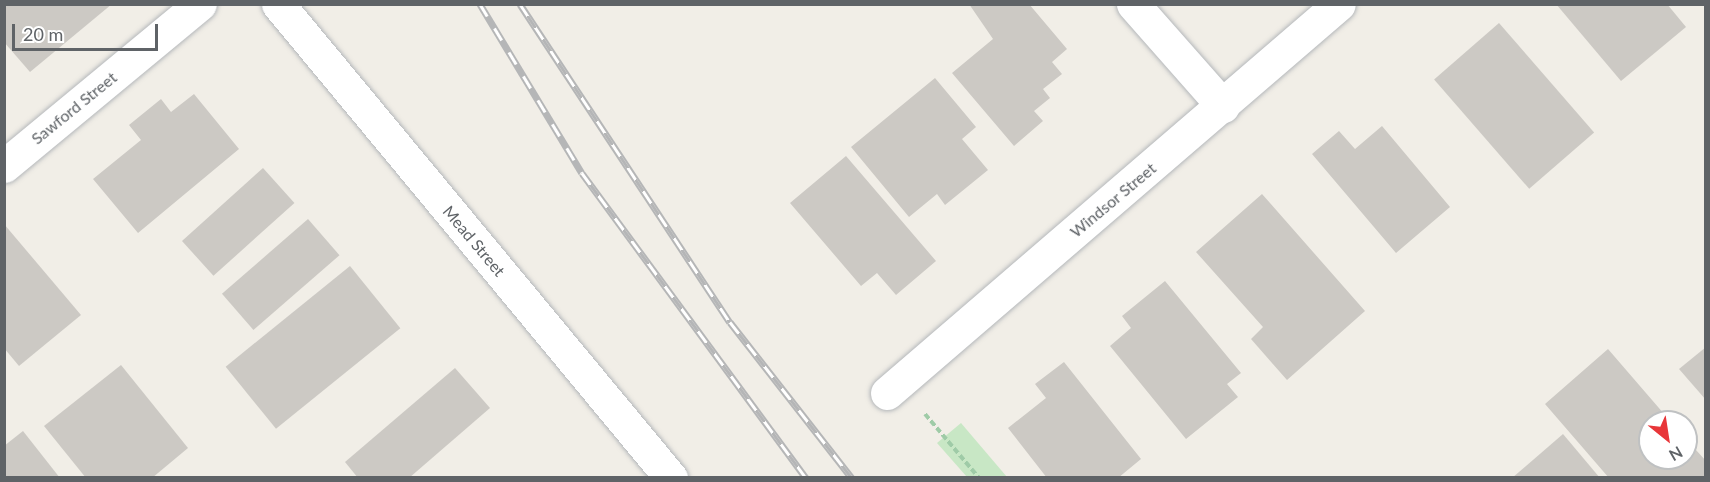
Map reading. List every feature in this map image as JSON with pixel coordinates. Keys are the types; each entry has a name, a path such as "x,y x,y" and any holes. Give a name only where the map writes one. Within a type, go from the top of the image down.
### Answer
{"street":[{"name":"Sawford Street","path":"4,166 200,4"},
{"name":"Mead Street","path":"278,4 671,477"},
{"path":"1133,4 1223,106"},
{"name":"Windsor Street","path":"893,388 1339,4"}],"path":[{"path":"893,388 979,477"}],"green space":[{"path":"961,423 1007,477 967,477 937,443"}],"building":[{"path":"4,4 112,4 30,72 4,42"},
{"path":"969,4 1029,4 1067,49 1052,62 1062,74 1043,89 1050,98 1034,111 1043,121 1014,146 952,73 993,39"},
{"path":"1556,4 1667,4 1686,27 1621,81"},
{"path":"1499,23 1594,132 1529,189 1434,79"},
{"path":"935,78 976,127 962,139 988,170 945,205 937,194 909,217 851,147"},
{"path":"194,94 239,149 138,233 93,179 141,140 129,125 161,99 171,112"},
{"path":"1382,126 1450,207 1396,253 1312,154 1339,131 1355,149"},
{"path":"846,156 936,261 896,295 877,273 861,286 790,203"},
{"path":"263,168 294,203 213,276 182,241"},
{"path":"1262,194 1365,311 1287,380 1251,339 1263,327 1196,252"},
{"path":"308,219 339,255 253,330 222,294"},
{"path":"4,224 81,315 19,366 4,348"},
{"path":"350,266 400,328 276,429 226,367"},
{"path":"1165,281 1241,373 1227,384 1238,397 1186,439 1110,346 1131,328 1122,316"},
{"path":"1706,347 1706,400 1679,369"},
{"path":"1608,349 1661,410 1638,410 1638,470 1698,470 1698,452 1706,461 1706,478 1609,478 1545,404"},
{"path":"1064,362 1141,459 1118,478 1047,478 1008,428 1046,398 1035,384"},
{"path":"121,365 188,448 152,478 86,478 44,426"},
{"path":"455,368 490,408 409,478 358,478 345,462"},
{"path":"23,431 60,478 4,478 4,446"},
{"path":"1563,434 1600,478 1512,478"}],"railway":[{"path":"480,4 582,173 806,478"},
{"path":"520,4 730,322 852,478"}]}
